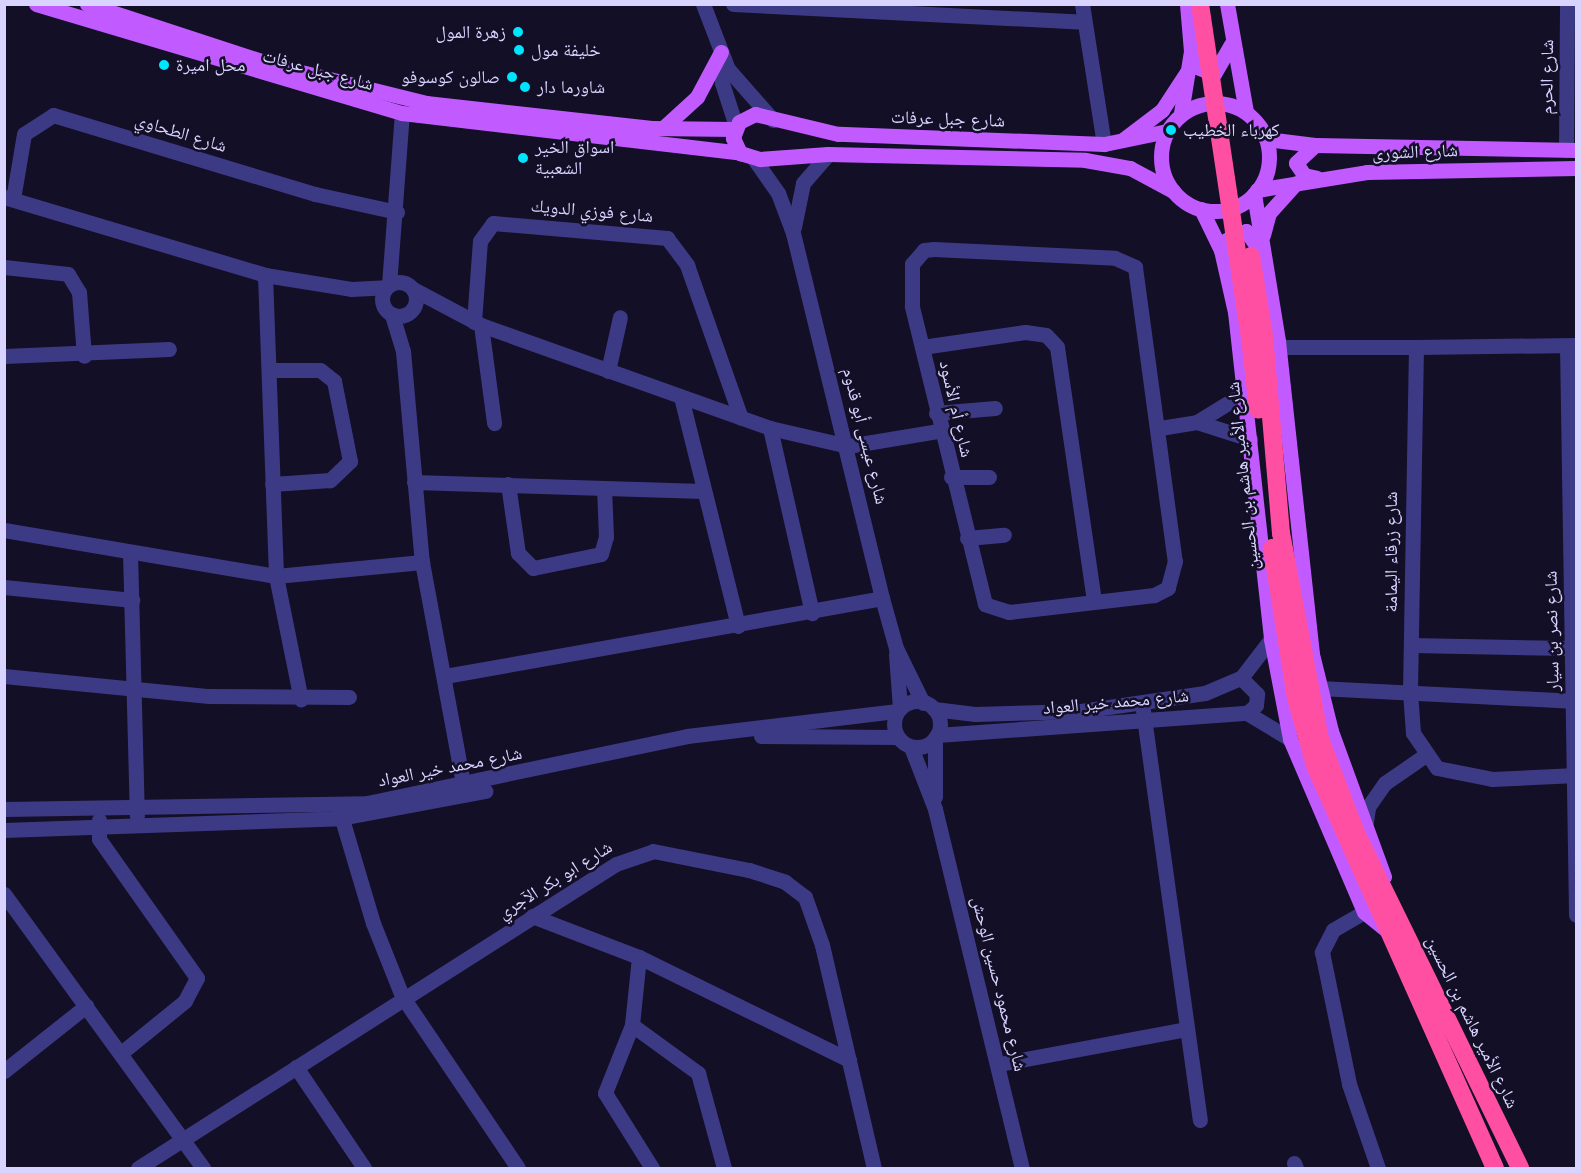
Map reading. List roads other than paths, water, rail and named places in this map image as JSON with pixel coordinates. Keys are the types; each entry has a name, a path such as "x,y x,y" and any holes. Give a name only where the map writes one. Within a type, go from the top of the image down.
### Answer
{"highway":[{"name":"شارع الأمير هاشم بن الحسين","path":"1200,4 1257,336 1275,584 1296,698 1316,768 1385,929 1495,1168"},
{"name":"شارع الأمير هاشم بن الحسين","path":"1212,4 1281,533 1310,703 1356,833 1516,1161"}],"main road":[{"name":"شارع جبل عرفات","path":"36,4 402,113 747,156 828,154 1085,160 1130,168 1173,191"},
{"name":"شارع جبل عرفات","path":"87,4 277,66 403,99 663,128 735,127 755,114 823,133 1104,144 1124,143 1167,130"},
{"path":"1181,113 1191,51 1187,4"},
{"path":"1227,4 1232,44 1246,112 1266,139 1268,166 1256,192 1230,209 1201,209 1173,191 1162,162 1167,130 1181,113 1202,104 1225,103 1246,112"},
{"path":"1191,51 1202,71 1214,74 1232,44"},
{"path":"663,128 697,97 721,54"},
{"path":"1130,168 1134,156 1124,143 1166,106 1189,67"},
{"path":"735,127 747,156"},
{"name":"شارع الشورى","path":"1266,139 1315,145 1572,150"},
{"path":"1315,145 1296,163 1304,175 1317,178"},
{"name":"شارع الشورى","path":"1256,192 1317,178 1386,171 1576,168"},
{"path":"1262,237 1269,213 1297,182"},
{"name":"شارع الأمير هاشم بن الحسين","path":"1256,192 1279,347 1319,688 1366,822 1387,894"},
{"name":"شارع الأمير هاشم بن الحسين","path":"1201,209 1221,250 1235,312 1271,639 1290,739 1364,912 1385,929"},
{"path":"1221,250 1232,233 1246,231 1265,259"},
{"path":"1516,1161 1532,1168"}],"street":[{"path":"703,4 721,54 722,82 735,127"},
{"path":"733,4 1084,22"},
{"path":"1082,4 1104,144"},
{"name":"شارع الحرم","path":"1567,4 1572,150"},
{"path":"721,54 773,120"},
{"name":"شارع الحرم","path":"1572,150 1576,62"},
{"path":"402,113 396,246 398,286 387,309 403,351"},
{"name":"شارع الطحاوي","path":"8,198 24,134 53,116 315,194 397,212"},
{"name":"شارع عيسى أبو قدوم","path":"793,233 803,183 828,154"},
{"name":"شارع عيسى أبو قدوم","path":"747,156 778,194 793,233 848,446 882,598 896,648 899,710 897,737"},
{"path":"8,198 265,274 351,289 398,286 449,312 770,428 848,446 939,431"},
{"name":"شارع فوزي الدويك","path":"478,323 480,241 493,223 667,238 687,265 741,418"},
{"name":"شارع أم الأسود","path":"924,250 1122,259 1141,280 1160,428 1173,580 1154,595 993,611 979,588 936,413 909,273 924,250"},
{"path":"4,267 69,274 79,292 84,356"},
{"path":"265,274 271,370 276,576 301,700"},
{"path":"398,286 416,306 409,313 403,351 422,562 465,791"},
{"path":"351,289 387,309 409,313 449,312"},
{"path":"608,371 620,317"},
{"path":"478,323 494,423"},
{"path":"922,347 1025,333 1046,335 1057,346 1094,601"},
{"path":"1279,347 1572,346"},
{"name":"شارع نصر بن سيار","path":"1572,346 1574,569 1571,648 1575,701 1576,915"},
{"name":"شارع زرقاء اليمامة","path":"1416,347 1410,692 1413,734 1424,756"},
{"path":"4,356 84,356 169,349"},
{"path":"271,370 320,370 334,381 350,461 330,480 272,484"},
{"path":"1160,428 1197,422 1244,393"},
{"path":"681,397 738,626"},
{"path":"936,413 995,408"},
{"path":"1197,422 1250,439"},
{"path":"770,428 812,613"},
{"path":"951,477 989,477"},
{"path":"414,482 703,492"},
{"path":"508,484 518,553 533,568 601,554 606,537 604,488"},
{"path":"4,530 276,576 422,562"},
{"path":"967,538 1004,535"},
{"path":"130,552 138,825"},
{"path":"4,587 132,600"},
{"path":"445,676 812,613 882,598"},
{"name":"شارع محمد خير العواد","path":"465,791 687,736 929,706 1027,714 1142,703 1219,689 1241,678 1271,639"},
{"path":"1411,645 1571,648"},
{"name":"شارع عيسى أبو قدوم","path":"896,648 929,706"},
{"path":"4,676 301,700 349,697"},
{"path":"1241,678 1257,694 1247,713 1290,739"},
{"path":"1319,688 1575,701"},
{"path":"1142,703 1200,1120"},
{"name":"شارع محمود حسين الوحش","path":"929,706 936,737 935,809"},
{"name":"شارع محمد خير العواد","path":"911,747 936,737 1143,719 1247,713"},
{"name":"شارع محمد خير العواد","path":"4,830 138,825 340,811 465,791 709,740 800,733 897,737"},
{"path":"897,737 911,747"},
{"name":"شارع محمود حسين الوحش","path":"911,747 935,809 999,1064 1022,1168"},
{"path":"1366,822 1368,807 1385,783 1424,756 1437,768 1463,776 1576,775"},
{"path":"100,808 98,827 108,853 197,978 192,993 121,1053"},
{"name":"شارع محمد خير العواد","path":"4,809 340,811"},
{"path":"340,811 402,996 518,1168"},
{"name":"شارع ابو بكر الآجري","path":"138,1168 402,996 616,864 653,851 704,857 785,882 799,890 810,909 874,1168"},
{"path":"4,894 203,1168"},
{"path":"1364,912 1333,930 1322,952 1349,1084 1378,1168"},
{"path":"532,916 639,957 849,1060"},
{"path":"639,957 632,1025 605,1093 652,1168"},
{"path":"4,1071 86,1006"},
{"path":"632,1025 698,1073 724,1168"},
{"path":"999,1064 1186,1029"},
{"path":"296,1066 364,1168"}],"place":[{"name":"زهرة المول","path":"518,32"},
{"name":"خليفة مول","path":"519,50"},
{"name":"محل اميرة","path":"164,65"},
{"name":"صالون كوسوفو","path":"512,77"},
{"name":"شاورما دار","path":"525,87"},
{"name":"كهرباء الخطيب","path":"1171,130"},
{"name":"اسواق الخير الشعبية","path":"523,158"}]}
